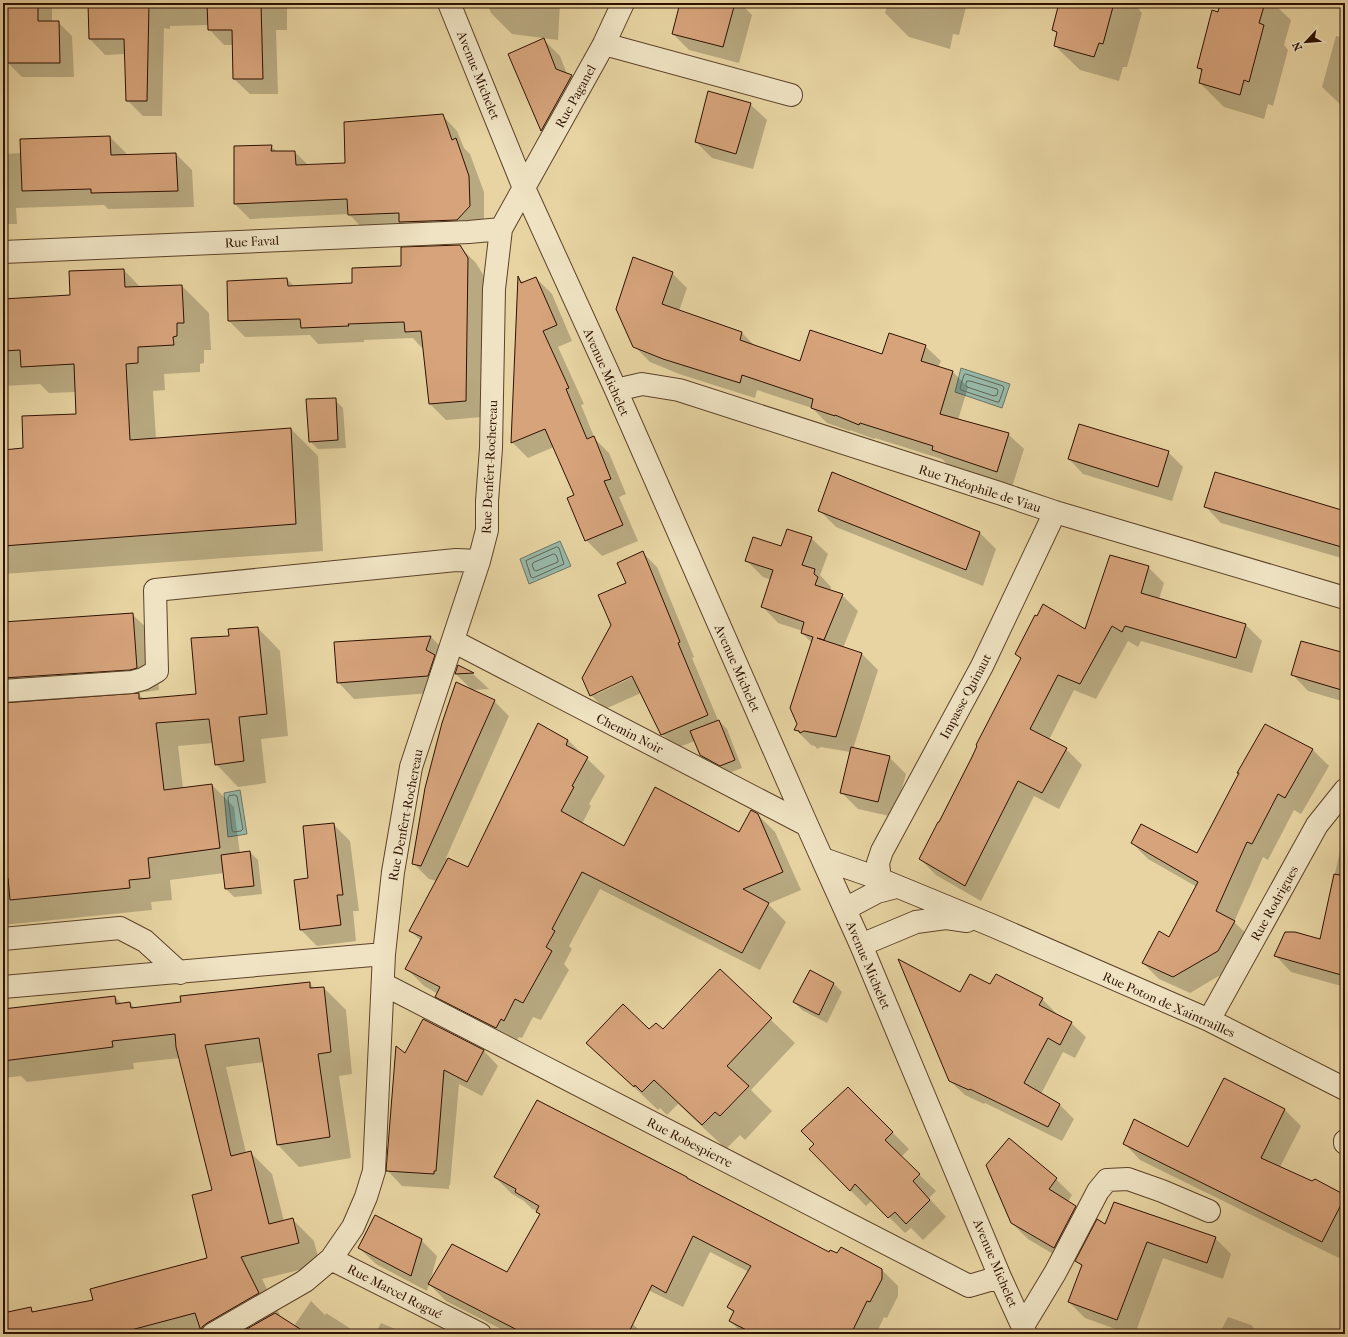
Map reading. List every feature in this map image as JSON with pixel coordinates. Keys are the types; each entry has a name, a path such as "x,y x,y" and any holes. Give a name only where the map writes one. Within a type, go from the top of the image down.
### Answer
{"street":[{"name":"Avenue Michelet","path":"449,3 524,188 616,390 861,945 1000,1277 1025,1330"},
{"name":"Rue Paganel","path":"524,188 604,44 623,3"},
{"path":"604,44 791,95"},
{"name":"Rue Denfert-Rochereau","path":"213,1334 305,1281 331,1260 353,1227 366,1197 374,1171 384,954 393,872 411,767 479,561 487,530 487,501 491,448 494,289 501,229 524,188"},
{"name":"Rue Faval","path":"3,252 501,229"},
{"name":"Rue Théophile de Viau","path":"616,390 642,384 679,390 1055,512 1345,598"},
{"name":"Impasse Quinaut","path":"888,883 878,863 882,851 982,666 1055,512"},
{"path":"3,691 132,682 143,679 156,671 155,590 456,560 479,561"},
{"name":"Chemin Noir","path":"453,641 807,825"},
{"name":"Rue Rodrigues","path":"1209,1020 1317,825 1345,790"},
{"name":"Rue Poton de Xaintrailles","path":"823,859 872,876 991,925 1209,1020 1345,1089"},
{"path":"845,909 877,892 888,883"},
{"name":"Rue Poton de Xaintrailles","path":"861,945 916,922 946,918 991,925"},
{"path":"3,939 120,928 145,941 180,973"},
{"path":"3,987 180,973 384,954"},
{"name":"Rue Robespierre","path":"383,984 969,1286 1000,1277"},
{"path":"1025,1330 1098,1191 1107,1180 1128,1179 1209,1210"},
{"name":"Rue Marcel Rogué","path":"331,1260 480,1334"}],"water":[{"path":"961,368 1010,384 1002,408 955,392"},
{"path":"560,541 571,566 529,584 520,559"},
{"path":"240,790 247,834 228,837 224,793"}],"building":[{"path":"3,3 38,3 38,21 59,21 60,63 6,63 6,37 3,37"},
{"path":"88,3 149,3 147,101 126,101 124,39 89,39"},
{"path":"207,3 261,3 263,79 233,79 232,30 208,30"},
{"path":"680,3 735,3 723,47 672,34"},
{"path":"1059,3 1114,3 1103,44 1099,43 1094,57 1054,46 1057,32 1052,30"},
{"path":"1220,3 1265,3 1259,23 1264,25 1249,82 1244,80 1240,95 1199,83 1202,69 1197,68 1212,10 1218,12"},
{"path":"544,38 556,69 572,75 541,131 508,54"},
{"path":"708,91 751,103 736,154 695,142"},
{"path":"443,114 452,140 456,138 469,176 470,206 457,220 399,222 399,213 348,215 347,199 234,204 234,146 272,145 271,151 295,151 296,165 345,163 344,122"},
{"path":"110,136 111,155 176,153 178,191 91,193 91,189 22,191 20,139"},
{"path":"460,245 468,258 466,401 429,404 421,331 405,332 404,322 348,324 349,326 301,328 300,319 228,321 227,281 287,278 288,286 352,283 352,268 401,266 401,247"},
{"path":"633,257 673,272 662,304 742,332 740,340 800,361 810,330 882,354 889,333 926,345 921,361 953,371 940,414 1009,433 997,472 932,450 933,446 860,423 859,425 835,415 811,408 813,399 742,375 740,383 663,359 633,347 616,309"},
{"path":"124,269 125,287 182,285 184,323 177,323 177,336 173,337 174,345 138,347 138,363 126,364 130,440 291,428 296,524 3,546 3,450 23,448 22,416 76,414 74,364 21,367 20,350 3,351 3,299 70,295 69,271"},
{"path":"518,276 521,283 536,277 557,325 543,331 569,388 566,389 587,439 594,436 611,479 604,481 623,525 585,541 567,498 574,495 545,429 511,443"},
{"path":"336,398 338,440 309,442 306,399"},
{"path":"1079,424 1169,451 1158,487 1068,459"},
{"path":"832,472 980,532 966,570 818,511"},
{"path":"1215,472 1345,511 1345,548 1204,507"},
{"path":"787,529 812,537 802,565 815,569 814,574 818,577 815,585 843,594 824,640 817,638 862,653 836,737 804,731 800,733 799,731 794,730 797,724 790,708 813,637 801,633 804,622 761,607 773,570 745,561 753,537 781,546"},
{"path":"643,551 680,642 678,643 708,715 661,735 632,676 590,696 582,678 611,625 598,595 626,583 617,563"},
{"path":"1110,555 1149,566 1141,593 1246,624 1236,658 1125,626 1122,632 1112,626 1080,684 1058,675 1030,729 1067,748 1042,793 1018,781 965,886 919,859 1021,658 1015,654 1035,615 1037,616 1043,604 1085,629"},
{"path":"133,613 137,668 130,670 3,678 3,622"},
{"path":"258,627 267,714 239,717 244,761 215,765 209,719 156,723 164,790 212,784 220,848 148,858 150,878 129,880 130,888 10,900 8,878 3,879 3,703 139,693 139,699 196,694 191,638 229,636 228,629"},
{"path":"431,636 426,650 435,655 428,676 337,683 334,642"},
{"path":"1301,641 1345,653 1345,691 1291,675"},
{"path":"458,665 474,673 455,674"},
{"path":"456,682 495,700 421,866 412,864 425,788 442,723"},
{"path":"719,720 735,760 720,766 700,755 690,731"},
{"path":"538,723 568,740 566,745 588,757 572,786 574,787 561,811 624,846 655,787 739,832 751,810 758,814 783,872 743,889 769,903 742,953 582,872 552,929 555,931 546,947 552,951 523,1003 515,999 504,1021 501,1019 496,1028 435,997 440,987 405,969 422,937 409,931 448,858 468,867"},
{"path":"1265,724 1313,749 1285,798 1278,794 1252,844 1247,842 1216,911 1235,921 1218,951 1173,977 1142,963 1159,931 1169,937 1198,882 1131,843 1141,824 1197,853 1239,773 1237,773"},
{"path":"851,747 890,756 878,802 840,793"},
{"path":"334,823 343,895 337,895 341,925 300,930 294,880 308,878 303,826"},
{"path":"250,851 254,886 225,889 221,855"},
{"path":"1334,874 1345,876 1345,976 1274,956 1285,932 1295,932 1320,939"},
{"path":"898,959 960,992 970,974 990,984 996,974 1043,998 1039,1005 1072,1022 1060,1045 1048,1038 1024,1083 1060,1104 1048,1127 970,1089 969,1090 949,1081"},
{"path":"720,969 772,1018 727,1066 749,1086 720,1116 715,1112 702,1125 654,1080 642,1092 635,1085 634,1087 586,1043 623,1004 649,1029 656,1023 663,1029"},
{"path":"810,970 834,983 819,1015 793,1002"},
{"path":"310,982 310,988 324,987 331,1052 318,1054 330,1137 277,1145 259,1038 205,1045 231,1156 251,1151 269,1224 293,1218 299,1243 241,1257 259,1293 207,1323 202,1327 201,1331 195,1313 116,1334 3,1334 3,1313 31,1307 32,1312 93,1300 90,1289 207,1258 192,1195 212,1190 176,1047 175,1034 112,1041 113,1047 3,1061 3,1009 115,996 116,1004 130,1002 131,1008 181,1002 180,996"},
{"path":"423,1019 484,1050 467,1082 444,1070 436,1171 434,1171 434,1174 386,1171 396,1046 405,1053"},
{"path":"1224,1078 1285,1109 1261,1158 1312,1181 1315,1179 1345,1195 1322,1242 1123,1144 1134,1119 1188,1147"},
{"path":"848,1087 893,1132 885,1140 920,1174 913,1181 930,1200 906,1224 895,1212 888,1218 855,1184 850,1191 809,1149 814,1144 801,1131"},
{"path":"537,1100 829,1252 830,1250 837,1253 841,1247 882,1269 882,1279 870,1302 867,1301 851,1334 754,1334 729,1321 734,1311 727,1307 751,1266 693,1236 666,1293 652,1285 628,1334 525,1334 428,1284 452,1244 507,1272 540,1214 536,1212 539,1206 515,1192 516,1189 494,1177"},
{"path":"1009,1138 1057,1178 1049,1189 1076,1206 1054,1248 1011,1223 986,1165"},
{"path":"1114,1202 1216,1237 1207,1263 1147,1242 1117,1320 1068,1302 1082,1265 1075,1261 1097,1219 1105,1224"},
{"path":"375,1215 422,1239 411,1276 358,1248"},
{"path":"275,1313 308,1334 238,1334"}]}
